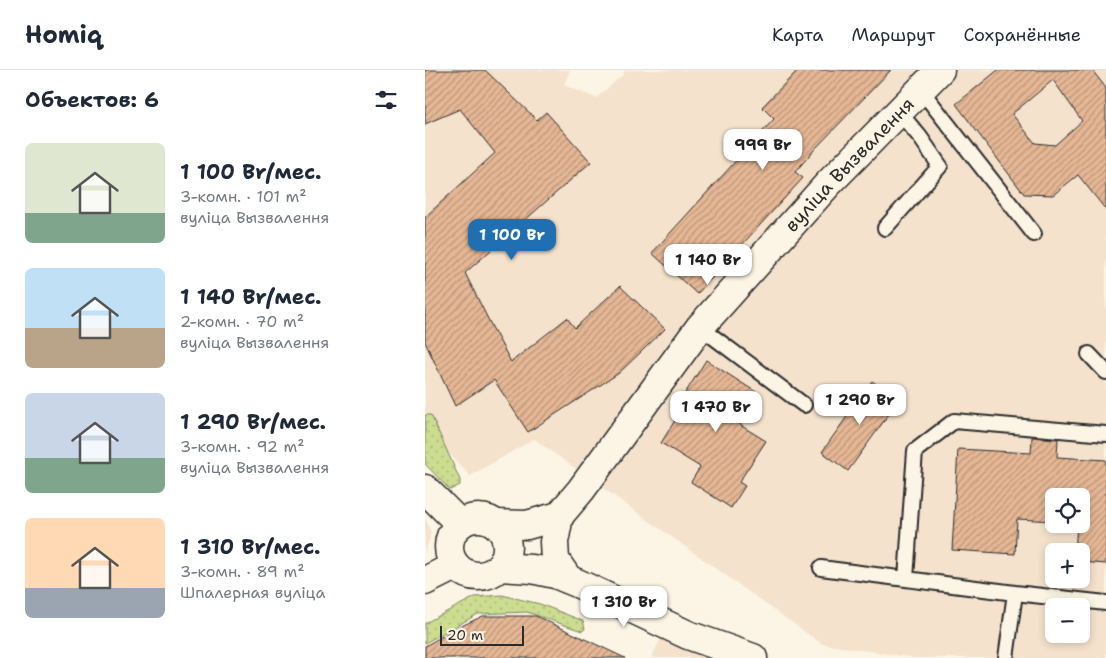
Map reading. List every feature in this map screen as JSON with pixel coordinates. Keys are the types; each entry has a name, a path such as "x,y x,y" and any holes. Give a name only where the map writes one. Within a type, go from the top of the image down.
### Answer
{"street":[{"name":"вуліца Вызвалення","path":"559,516 581,490 700,326 828,184 940,70"},
{"path":"425,489 460,524"},
{"path":"495,524 527,525 559,516 554,542 555,560 568,579"},
{"path":"477,518 495,524 502,531 506,540 507,550 499,567 491,573 482,576 472,576 455,566 449,549 449,540 453,531 460,524 477,518"},
{"path":"425,581 455,566"},
{"path":"499,567 532,569 568,579 688,635 753,658"}],"lane":[{"path":"921,90 1034,234"},
{"path":"885,228 940,166 920,137 899,112"},
{"path":"700,326 804,405"},
{"path":"1089,354 1106,372"},
{"path":"906,579 915,451 955,421 1106,434"},
{"path":"821,568 1106,603"},
{"path":"1006,658 1015,593"}],"shaded area":[{"path":"425,70 570,70 564,85 596,98 623,75 625,70 1106,70 1106,658 915,658 822,644 534,439 470,476 425,428"},
{"path":"425,517 431,533 425,554"},
{"path":"661,638 710,658 651,658"}],"green space":[{"path":"425,415 431,415 460,480 460,485 450,490 425,464"},
{"path":"502,595 540,604 583,621 585,629 582,631 527,612 478,614 425,643 425,623 475,597"}],"building":[{"path":"425,70 485,70 537,120 546,112 591,162 465,273 511,362 567,318 575,328 620,286 665,329 619,373 528,432 494,380 455,406 425,342 425,217 495,153 460,109 425,124"},
{"path":"798,70 891,70 814,150 795,172 803,178 697,294 652,253 774,119 762,107"},
{"path":"998,70 1092,70 1106,88 1106,210 1078,175 1053,195 1024,194 956,104","holes":["1053,80 1082,121 1055,145 1035,143 1012,114"]},
{"path":"706,360 759,394 740,425 766,441 739,482 745,486 731,508 691,482 700,467 661,443 687,401 684,395"},
{"path":"872,381 899,400 848,471 822,452"},
{"path":"1032,437 1058,439 1057,457 1106,460 1106,564 1090,563 1090,543 1076,543 1076,533 1090,533 1090,488 1045,488 1045,521 1017,519 1015,554 952,550 958,449 1031,453"},
{"path":"483,616 536,616 625,658 425,658 425,646"}]}
